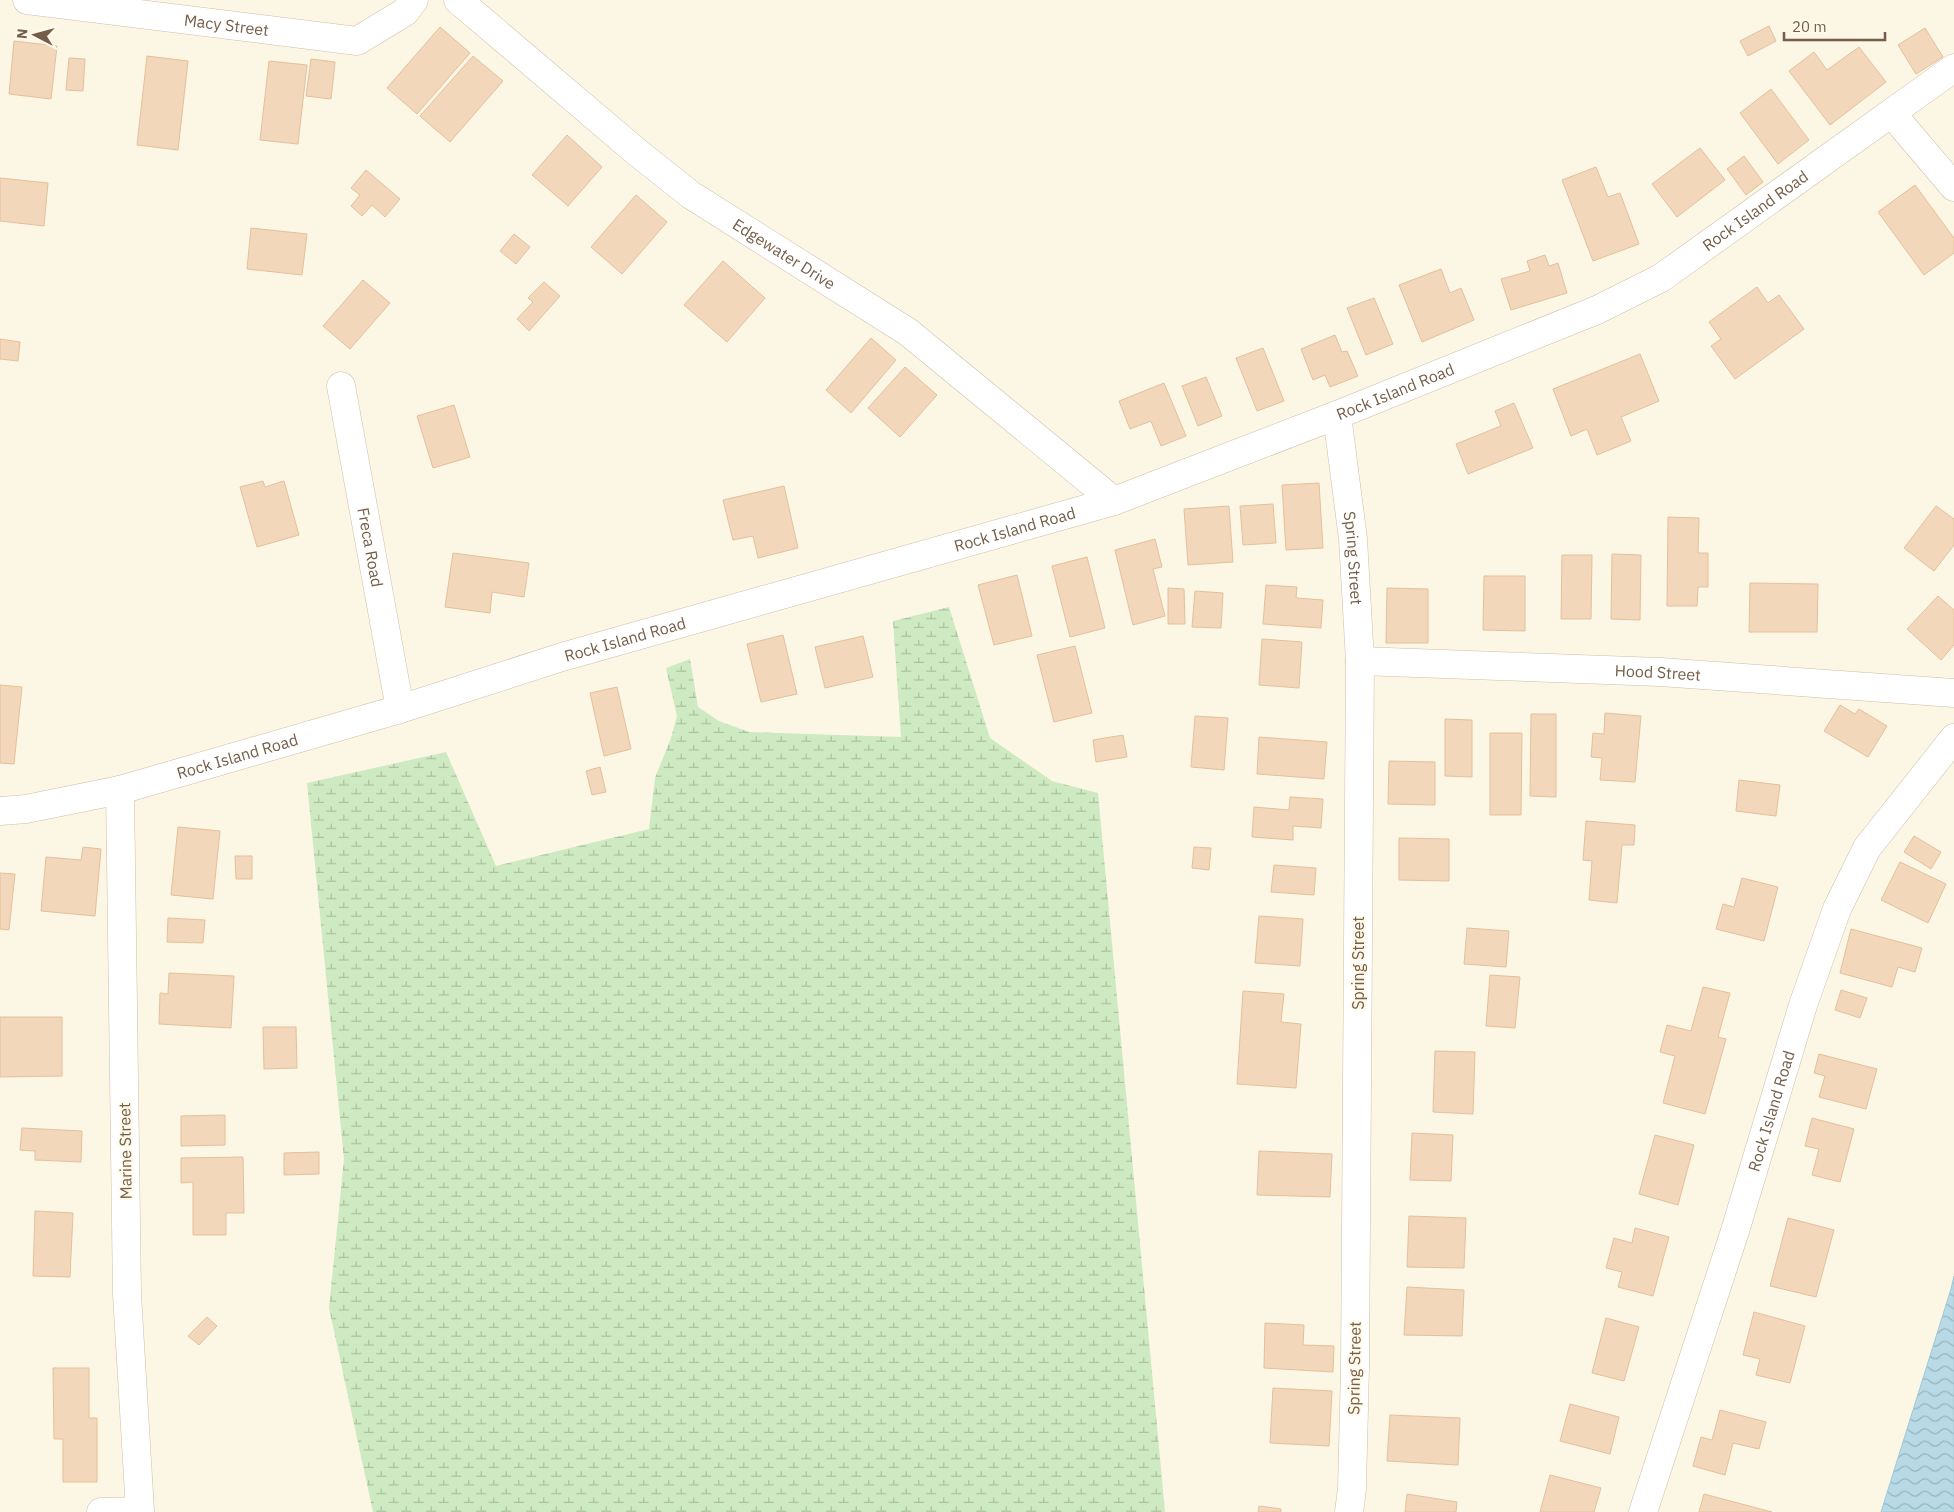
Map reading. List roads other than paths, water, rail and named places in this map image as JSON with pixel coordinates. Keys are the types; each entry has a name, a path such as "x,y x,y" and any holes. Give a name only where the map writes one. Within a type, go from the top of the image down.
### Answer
{"street":[{"name":"Macy Street","path":"27,0 357,41 405,12 414,0"},
{"name":"Edgewater Drive","path":"458,0 638,153 691,195 908,332 1114,501"},
{"name":"Rock Island Road","path":"0,811 26,809 120,790 400,708 562,657 1114,501 1337,415 1597,310 1661,278 1954,68"},
{"path":"1892,114 1954,187"},
{"name":"Freca Road","path":"341,386 400,708"},
{"name":"Spring Street","path":"1337,415 1353,538 1360,661 1355,1367 1352,1489 1349,1512"},
{"name":"Hood Street","path":"1360,661 1660,672 1954,693"},
{"name":"Rock Island Road","path":"1644,1512 1735,1231 1803,1005 1837,909 1867,848 1954,738"},
{"name":"Marine Street","path":"120,790 127,1294 140,1511"},
{"path":"101,1512 140,1511"}],"water":[{"path":"1954,1276 1954,1512 1881,1512 1951,1289"}]}
